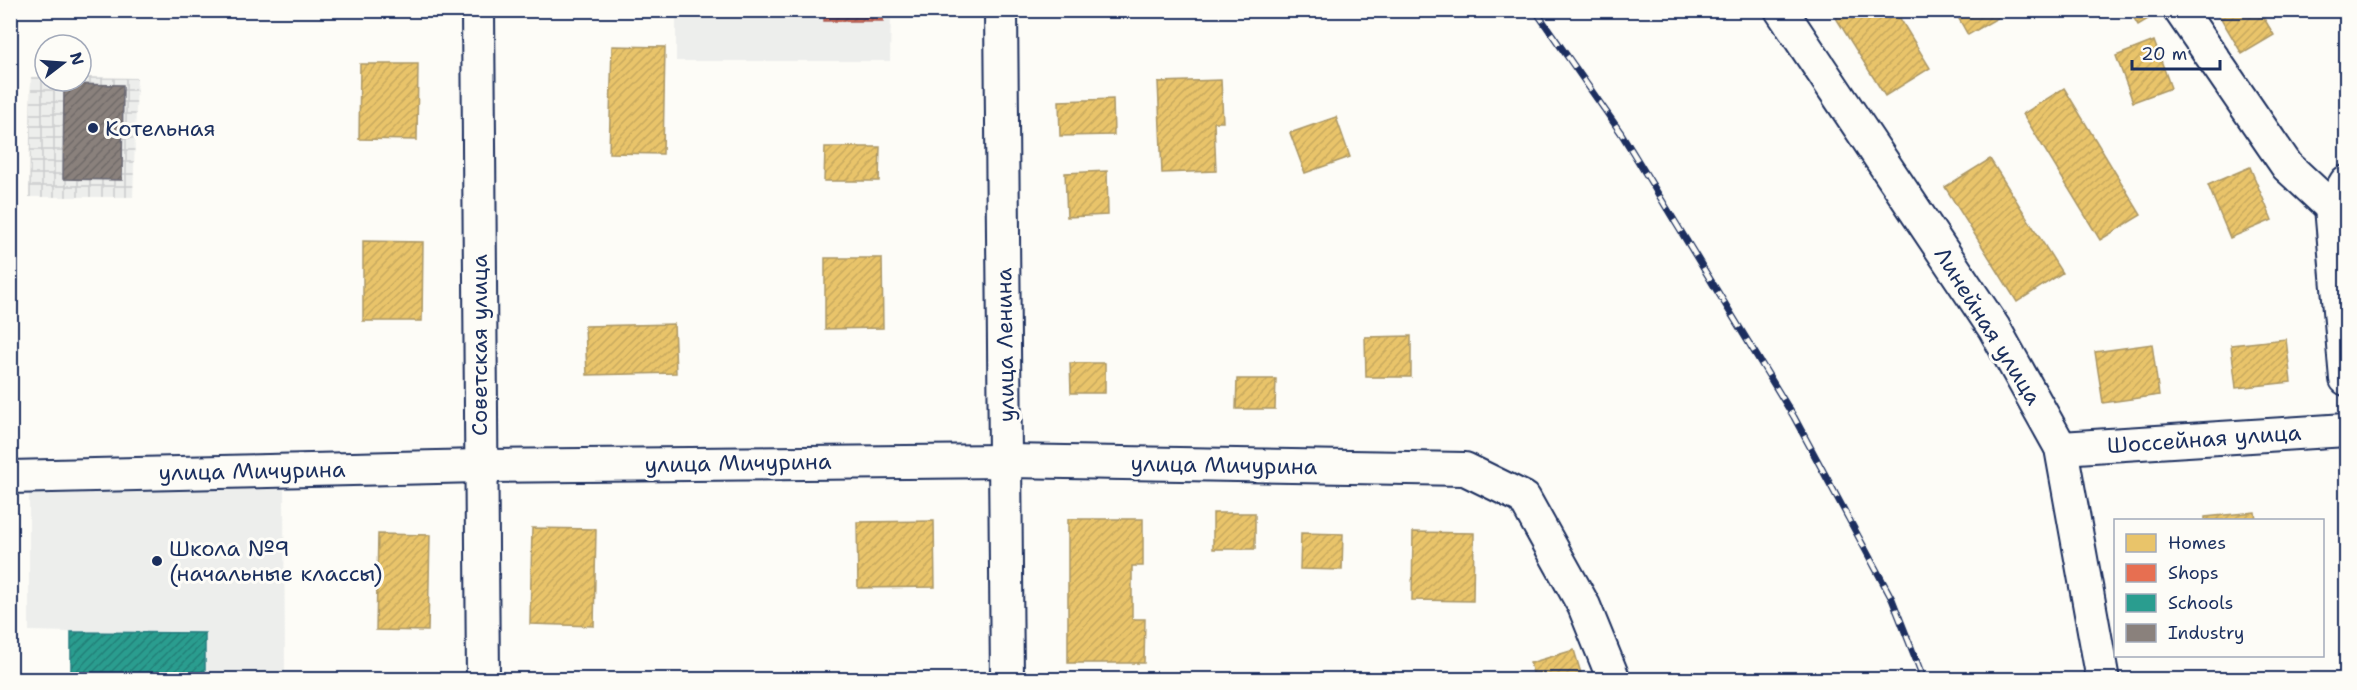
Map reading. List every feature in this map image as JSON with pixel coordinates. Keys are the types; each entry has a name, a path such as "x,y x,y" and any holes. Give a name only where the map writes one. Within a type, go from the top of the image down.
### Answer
{"street":[{"name":"Советская улица","path":"478,10 483,680"},
{"name":"улица Ленина","path":"1001,10 1007,680"},
{"name":"Линейная улица","path":"1781,10 1994,328 2061,448 2103,680"},
{"path":"2180,10 2287,166 2338,195 2346,379"},
{"name":"Шоссейная улица","path":"2061,448 2346,430"},
{"name":"улица Мичурина","path":"10,477 480,466 1006,460 1465,469 1524,498 1584,606 1614,680"}],"shaded area":[{"path":"676,11 891,11 890,61 676,61"},
{"path":"31,77 33,77 33,93 93,93 93,77 137,78 133,197 29,197"},
{"name":"Школа №9 (начальные классы)","path":"284,484 285,679 71,679 71,632 29,631 29,492"}],"building: Homes":[{"path":"1831,10 1895,10 1930,68 1885,96"},
{"path":"1954,10 1998,10 2001,16 1968,35"},
{"path":"2129,10 2163,10 2138,25"},
{"path":"2216,10 2259,10 2274,35 2242,54"},
{"path":"2154,41 2171,88 2133,102 2116,56"},
{"path":"612,46 665,47 663,154 609,153"},
{"path":"360,64 418,64 417,140 359,139"},
{"path":"1221,80 1223,122 1214,122 1216,171 1162,173 1158,82"},
{"path":"2064,88 2141,215 2100,240 2023,114"},
{"path":"1113,99 1114,135 1060,136 1059,101"},
{"path":"1336,117 1350,157 1305,173 1290,133"},
{"path":"825,147 880,147 879,181 824,181"},
{"path":"1990,159 2062,273 2017,302 1945,187"},
{"path":"2250,167 2272,220 2230,238 2208,185"},
{"path":"1107,171 1108,215 1067,217 1065,173"},
{"path":"363,241 423,242 422,321 363,321"},
{"path":"825,258 882,258 883,328 825,329"},
{"path":"674,324 676,373 587,375 585,326"},
{"path":"1411,336 1411,377 1366,377 1365,337"},
{"path":"2286,339 2291,382 2236,388 2231,345"},
{"path":"2152,344 2159,395 2103,403 2095,352"},
{"path":"1070,363 1105,363 1105,393 1071,393"},
{"path":"1237,379 1276,379 1275,409 1236,409"},
{"path":"2342,511 2346,511 2346,558"},
{"path":"2255,512 2256,519 2205,519 2205,517"},
{"path":"1213,513 1255,513 1255,549 1213,549"},
{"path":"1068,519 1143,519 1143,566 1132,566 1132,619 1145,619 1144,663 1068,663"},
{"path":"934,521 935,587 858,588 857,522"},
{"path":"532,528 596,529 594,626 530,624"},
{"path":"1413,532 1474,533 1473,601 1412,600"},
{"path":"1301,533 1343,534 1342,570 1300,569"},
{"path":"378,534 430,535 428,631 376,630"},
{"path":"1574,650 1583,680 1535,680 1530,663"}],"building: Shops":[{"path":"824,10 883,10 883,21 824,21"}],"building: Schools":[{"path":"71,632 205,633 205,680 71,680"}],"building: Industry":[{"name":"Котельная","path":"93,84 123,85 122,180 63,179 64,93 93,93"}],"railway":[{"path":"1535,10 1621,133 1794,417 1892,599 1924,680"}],"place":[{"name":"Котельная","path":"93,128"},
{"name":"Школа №9 (начальные классы)","path":"157,561"}]}
